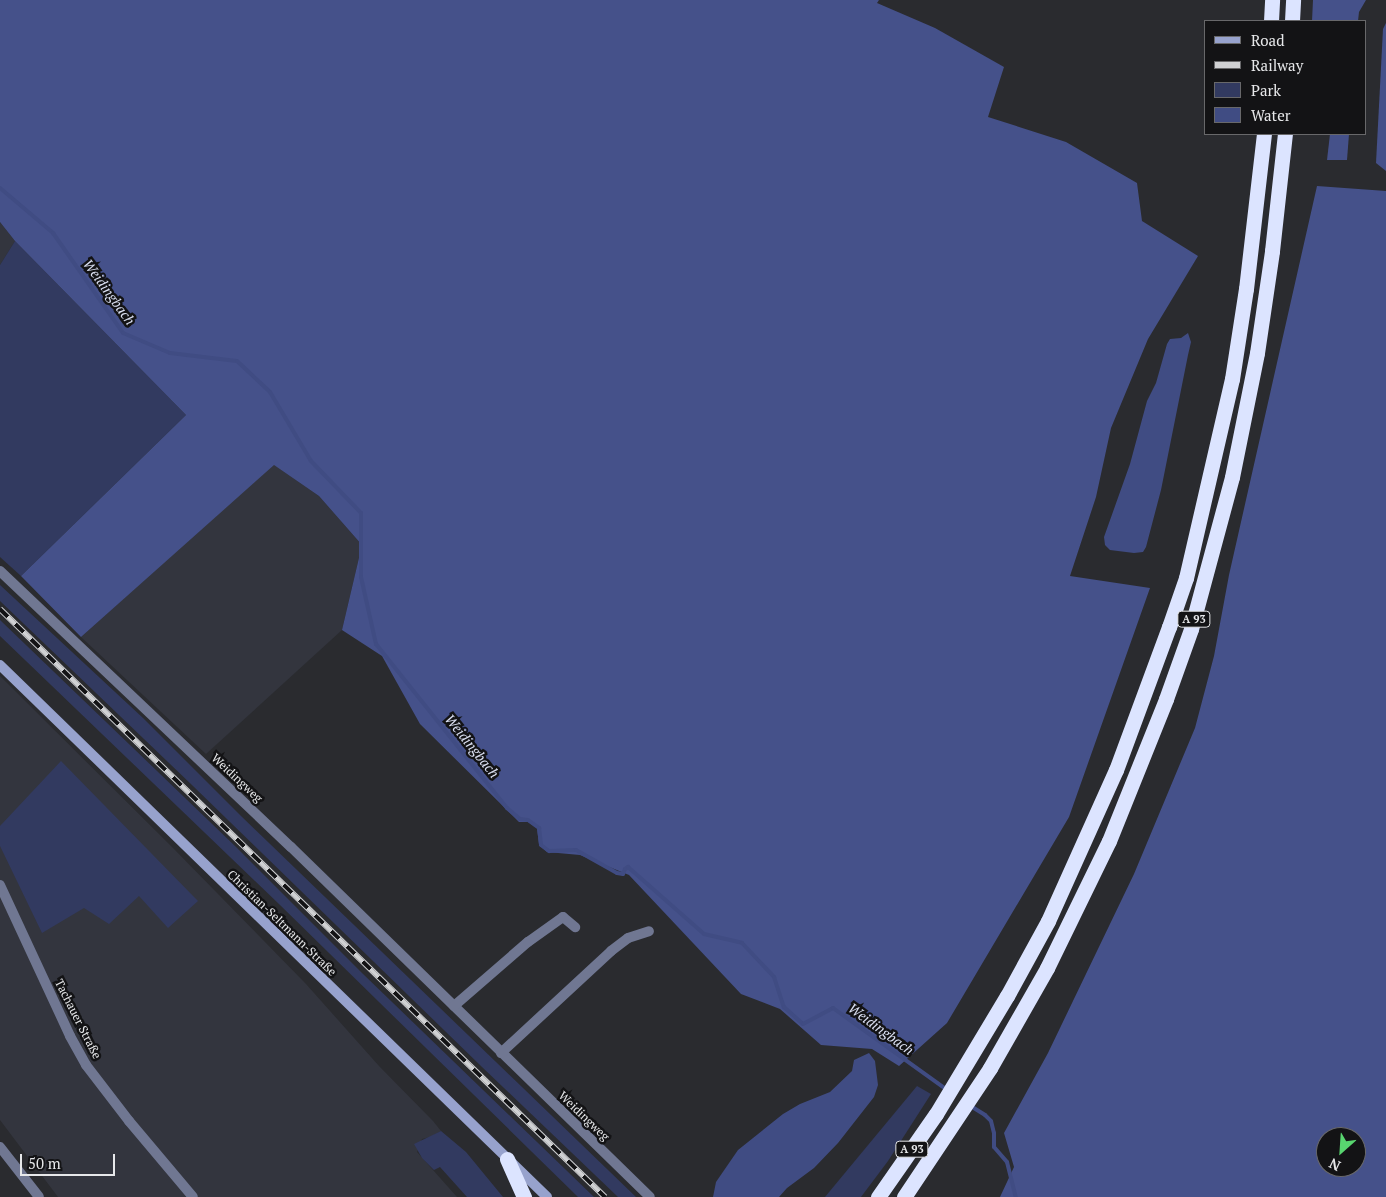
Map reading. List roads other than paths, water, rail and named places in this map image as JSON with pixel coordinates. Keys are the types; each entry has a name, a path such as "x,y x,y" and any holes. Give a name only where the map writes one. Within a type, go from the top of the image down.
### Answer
{"highway":[{"path":"1271,20 1272,0"},
{"path":"1292,20 1293,0"},
{"name":"A 93","path":"878,1197 936,1114 1007,996 1048,921 1116,770 1186,578 1232,379 1247,280 1264,135"},
{"name":"A 93","path":"904,1197 990,1068 1048,968 1109,841 1137,775 1192,629 1232,477 1257,353 1280,188 1285,135"},
{"path":"507,1159 524,1197"}],"main road":[{"name":"Christian-Seltmann-Straße","path":"0,665 547,1197"}],"street":[{"name":"Weidingweg","path":"0,571 291,847 650,1197"},
{"name":"Tachauer Straße","path":"0,885 70,1036 86,1064 129,1122 193,1197"},
{"path":"454,1006 528,942 563,917 575,927"},
{"path":"501,1053 611,951 628,938 649,931"},
{"path":"0,1147 39,1197"}],"water":[{"path":"1188,333 1191,342 1161,490 1146,547 1143,552 1134,553 1110,550 1105,545 1104,537 1130,464 1147,401 1156,383 1167,344 1170,339 1181,338"},
{"path":"869,1053 875,1061 878,1085 874,1097 838,1143 814,1168 787,1188 779,1197 713,1197 716,1182 738,1150 783,1114 800,1104 830,1092 852,1071 854,1060"}],"waterway":[{"name":"Weidingbach","path":"0,188 53,233 123,333 170,353 237,361 270,392 311,461 361,513 361,577 376,644 507,808 520,819 528,820 539,828 541,845 549,851 576,850 617,873 623,874 628,867 704,934 742,943 774,977 784,1007 803,1024 833,1008 947,1090"},
{"name":"Weidingbach","path":"969,1105 991,1121 994,1133 994,1147 1007,1162 1016,1197"}],"railway":[{"path":"0,609 605,1197"}]}
